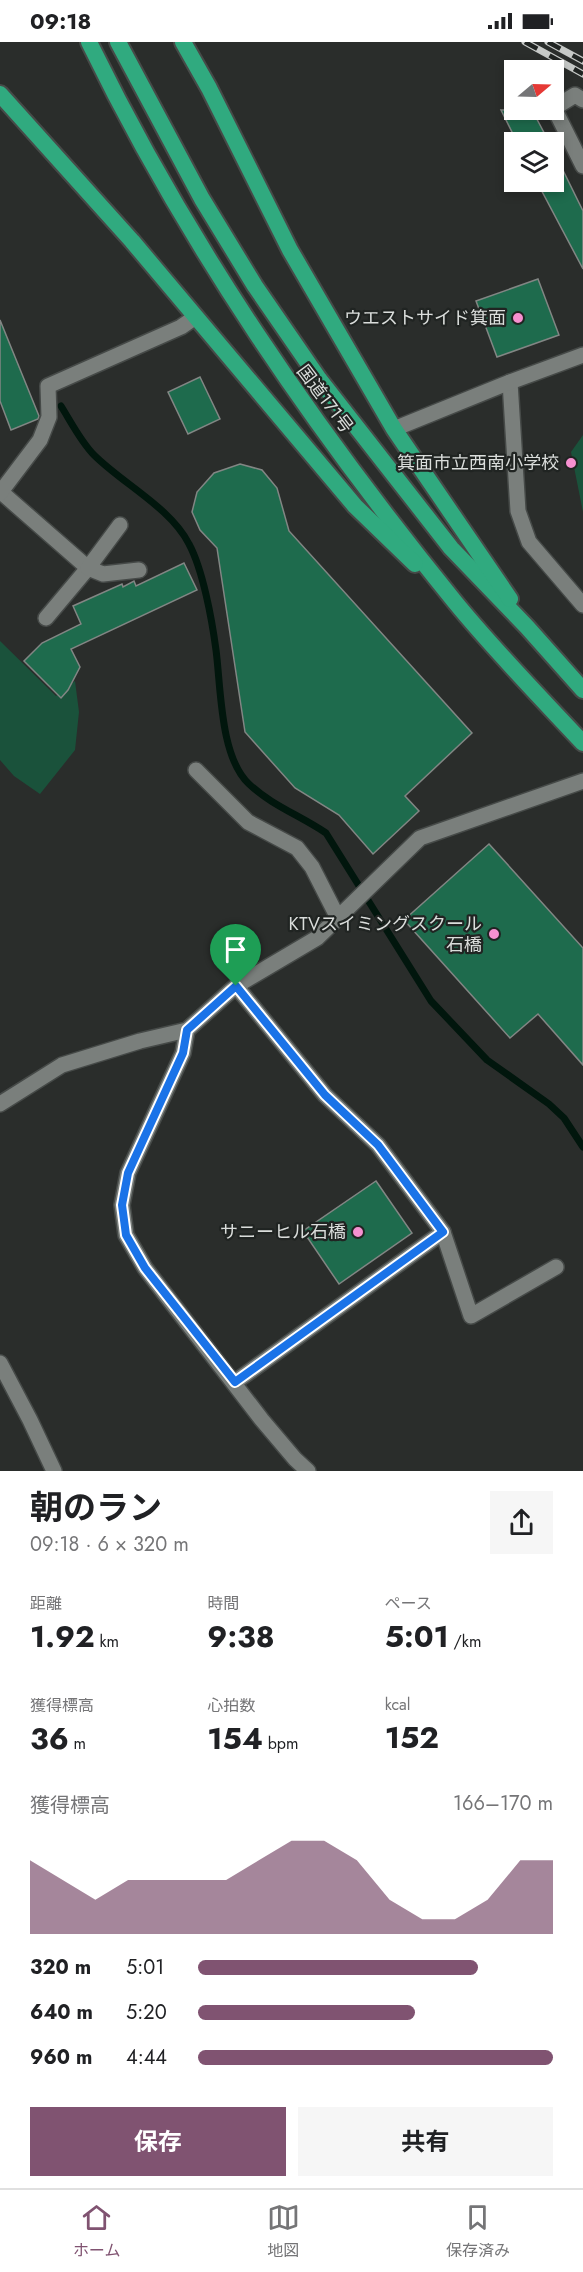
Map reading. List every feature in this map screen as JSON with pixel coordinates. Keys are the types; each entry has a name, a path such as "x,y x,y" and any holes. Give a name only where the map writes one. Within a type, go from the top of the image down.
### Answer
{"highway":[{"name":"国道171号","path":"89,42 147,156 202,251 286,380 454,602 583,743"},
{"name":"国道171号","path":"118,42 202,199 255,286 319,379 451,548 527,627 583,690"},
{"path":"183,42 209,88 290,250 394,429 490,568 527,627"},
{"path":"0,94 132,241 194,318 355,506 454,602"}],"street":[{"path":"583,100 575,95 554,108 583,166"},
{"path":"139,570 103,574 88,568 1,493 40,440 49,417 48,386 181,327 194,318"},
{"path":"394,429 583,355"},
{"path":"510,382 518,511 529,542 583,605"},
{"path":"46,618 120,525"},
{"path":"196,770 248,822 297,848 312,867 338,916"},
{"path":"0,1104 63,1065 140,1041 187,1030 236,986 317,938 420,838 583,781"},
{"path":"236,986 325,1095 378,1145 443,1232 471,1316 556,1267"},
{"path":"187,1030 183,1053 128,1173 122,1205 126,1235 145,1268 262,1420 308,1471"},
{"path":"235,1382 443,1232"},
{"path":"0,1364 54,1471"}],"green space":[{"path":"583,435 583,512 571,452"},
{"path":"0,641 56,696 75,681 79,712 75,750 40,794 14,776 0,760"}],"building":[{"path":"506,120 537,120 544,132 512,132"},
{"path":"564,172 583,211 583,269 542,192 564,192"},
{"name":"ウエストサイド箕面","path":"538,279 559,335 497,357 476,301"},
{"path":"0,320 39,416 38,419 11,430 0,401"},
{"path":"200,377 220,419 188,434 168,392"},
{"path":"240,464 262,470 277,488 289,531 472,733 405,796 419,811 373,854 339,815 295,788 245,732 217,548 200,530 192,512 197,492 214,473"},
{"path":"184,563 197,590 71,649 80,667 61,698 24,661 42,643 81,624 73,606 122,584 123,587 134,581 136,586"},
{"name":"KTVスイミングスクール 石橋","path":"489,844 583,948 583,1065 538,1014 510,1038 404,920"},
{"name":"サニーヒル石橋","path":"376,1181 412,1233 339,1284 303,1231"}],"waterway":[{"path":"61,406 89,450 171,519 189,544 199,567 206,596 216,650 227,740 239,772 249,784 267,798 326,833 431,1001 487,1060 549,1104 564,1118 583,1147"}],"railway":[{"path":"525,42 583,74"},
{"path":"548,42 583,61"}],"place":[{"name":"ウエストサイド箕面","path":"518,318"},
{"name":"箕面市立西南小学校","path":"571,463"},
{"name":"KTVスイミングスクール 石橋","path":"494,934"},
{"name":"サニーヒル石橋","path":"358,1232"}],"route":[{"path":"236,986 325,1095 378,1145 443,1232 235,1382 145,1268 126,1235 122,1205 128,1173 183,1053 187,1030 236,986"}]}
